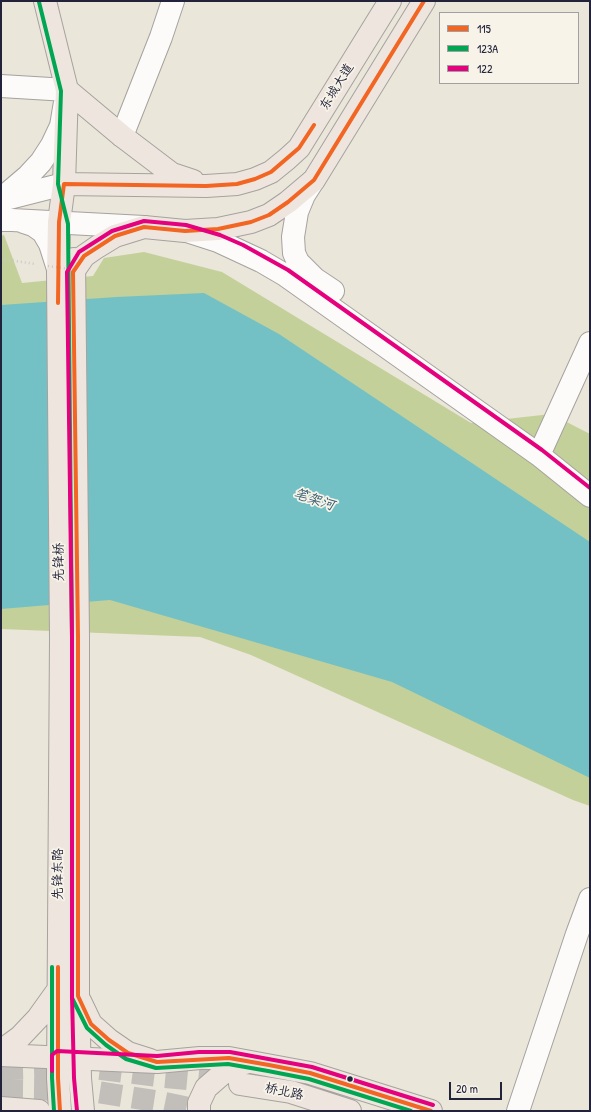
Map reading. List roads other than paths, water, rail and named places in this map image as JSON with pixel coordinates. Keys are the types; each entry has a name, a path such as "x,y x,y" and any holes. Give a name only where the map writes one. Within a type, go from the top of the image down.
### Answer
{"main road":[{"name":"先锋桥","path":"45,1 67,90 64,184 66,222 58,268 70,637"},
{"name":"东城大道","path":"64,184 206,186 237,184 255,179 271,172 299,148 390,1"},
{"path":"58,268 84,256 97,246 115,236 144,227 186,231 218,229 251,222 269,215 288,202 314,180 424,1"},
{"path":"67,90 122,136 172,174 206,186"},
{"name":"先锋东路","path":"60,1111 58,1057 68,993 70,637"},
{"path":"1,1050 20,1037 38,1018 68,993 91,1024 109,1040 128,1053 157,1062"},
{"name":"先锋东路","path":"68,993 80,1058 82,1111"},
{"name":"桥北路","path":"1,1055 157,1062 229,1058 310,1073 431,1111"},
{"path":"199,1111 199,1103 206,1088 221,1074 231,1068 248,1062"},
{"name":"桥北路","path":"240,1084 291,1092 350,1111"},
{"path":"1,1108 39,1111"}],"street":[{"path":"122,136 161,37 173,1"},
{"path":"1,86 67,90 61,126 45,157 28,176 1,199"},
{"path":"314,180 304,195 297,212 293,237 294,253 298,262 315,279 542,448 590,496"},
{"path":"1,199 64,184"},
{"path":"6,220 144,227"},
{"path":"6,220 34,225 43,232 50,244 58,268"},
{"path":"186,231 230,246 285,275 542,448 590,477"},
{"path":"542,448 590,343"},
{"path":"518,1111 574,941 590,899"}],"water":[{"name":"笔架河","path":"204,293 279,334 590,542 590,778 392,682 110,600 1,609 1,305"}],"tunnel":[{"path":"1,1069 86,1067 228,1083"},
{"path":"1,1089 84,1090 155,1101 204,1111"}]}
